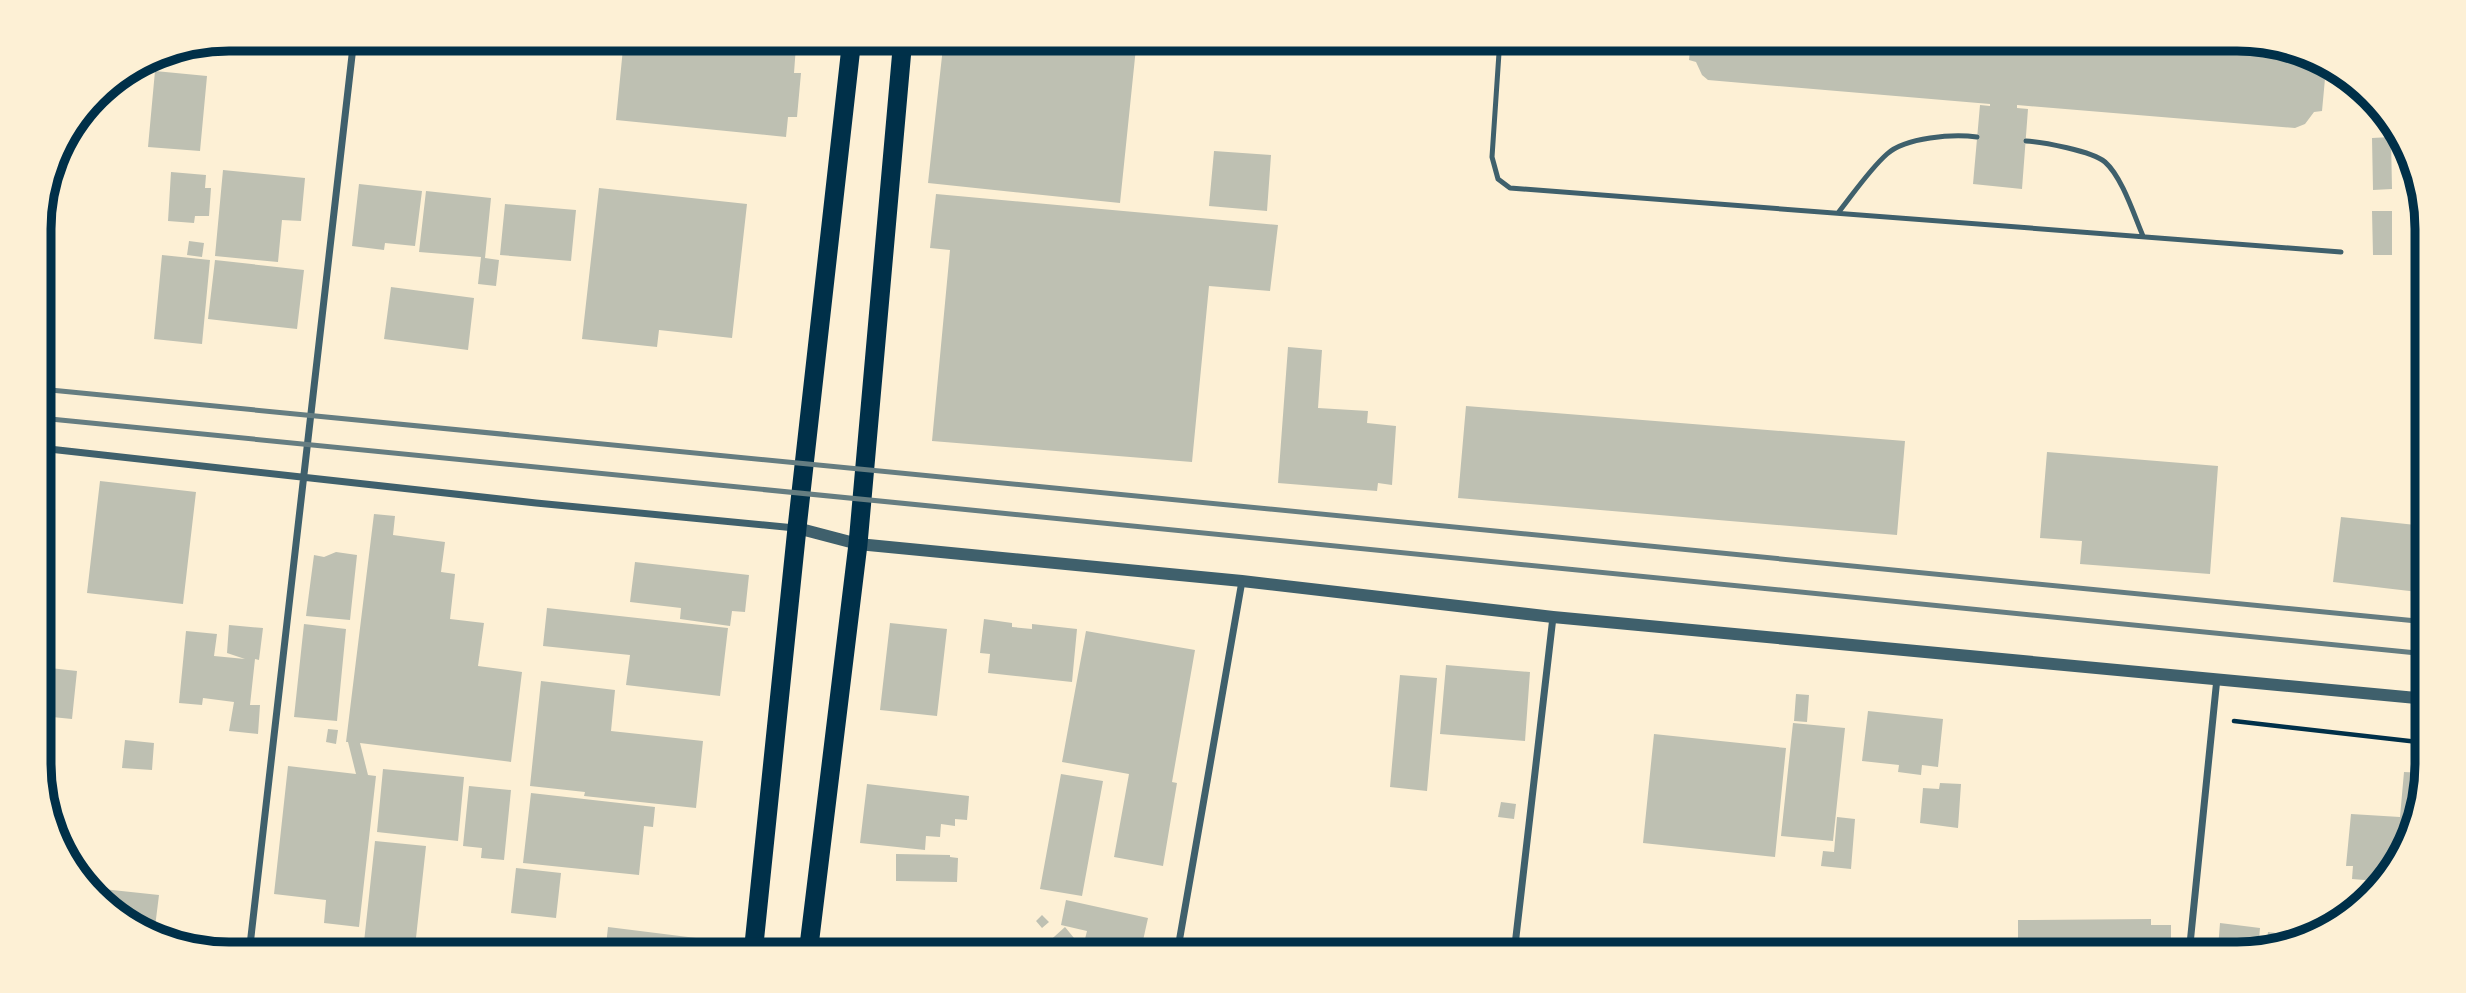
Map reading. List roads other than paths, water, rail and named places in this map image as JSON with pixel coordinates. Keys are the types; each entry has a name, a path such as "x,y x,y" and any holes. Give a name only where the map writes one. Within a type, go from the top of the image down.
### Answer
{"highway":[{"path":"754,942 851,51"},
{"path":"808,942 858,544 903,51"}],"street":[{"path":"250,942 353,51"},
{"path":"51,449 537,503 797,528 858,544 1242,581 1553,617 2415,698"},
{"path":"1179,942 1242,581"},
{"path":"1515,942 1553,617"},
{"path":"2190,942 2217,678"}],"lane":[{"path":"1499,51 1492,157 1498,179 1510,188 2341,251"},
{"path":"1838,213 1888,152 1911,142 1959,135 1977,137"},
{"path":"2026,141 2053,143 2104,161 2118,181 2143,236"}],"railway":[{"path":"51,390 2415,621"},
{"path":"51,419 2415,653"}]}
